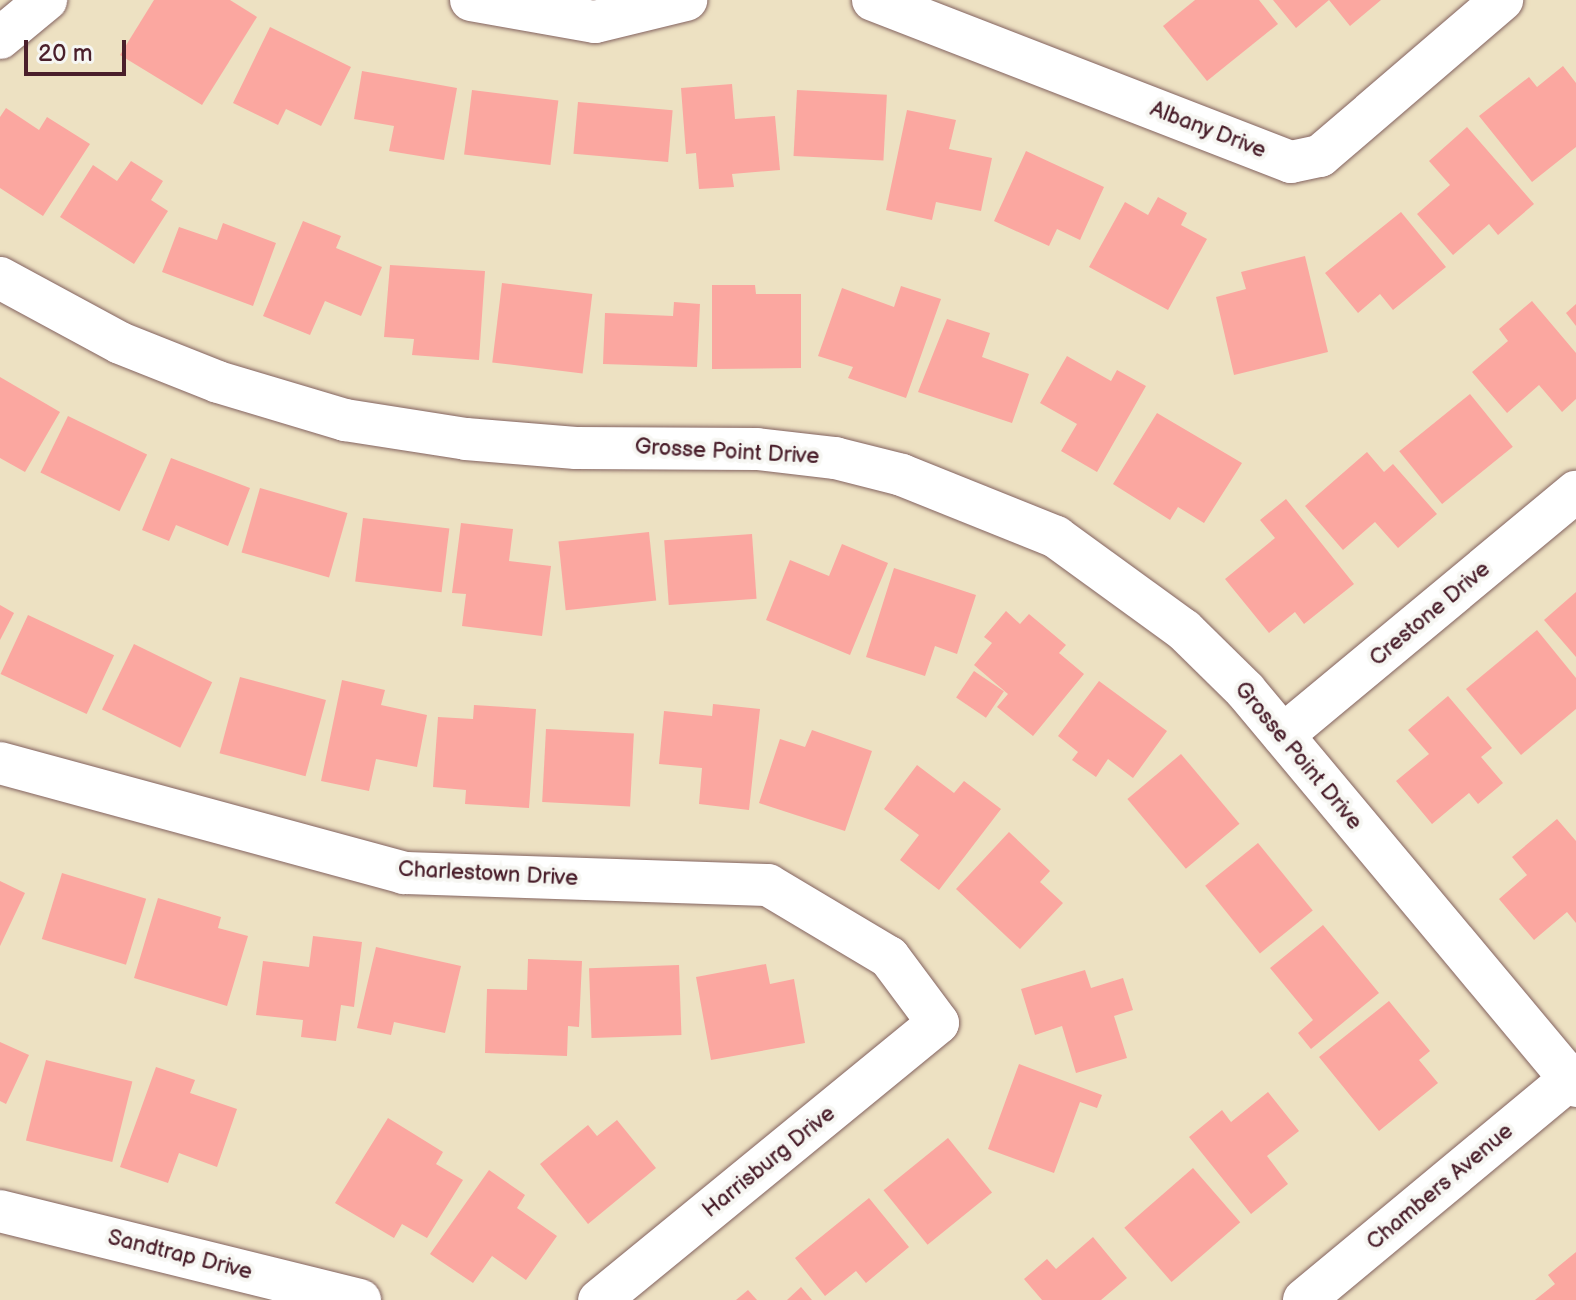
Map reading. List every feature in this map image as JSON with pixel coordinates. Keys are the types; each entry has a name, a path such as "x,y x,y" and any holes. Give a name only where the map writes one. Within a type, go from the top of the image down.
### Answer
{"street":[{"path":"0,38 46,0"},
{"path":"471,0 595,22 686,0"},
{"name":"Albany Drive","path":"873,0 1291,162 1320,156 1502,0"},
{"name":"Grosse Point Drive","path":"0,278 120,343 218,382 345,420 466,439 576,448 757,449 835,458 902,475 1056,537 1184,630 1283,735 1574,1087"},
{"name":"Crestone Drive","path":"1283,735 1576,492"},
{"name":"Charlestown Drive","path":"0,763 404,873 768,885 889,957 938,1023"},
{"name":"Harrisburg Drive","path":"599,1300 938,1023"},
{"name":"Chambers Avenue","path":"1304,1300 1574,1087"},
{"name":"Sandtrap Drive","path":"0,1211 360,1300"}],"building":[{"path":"154,0 230,0 257,17 202,105 120,55"},
{"path":"1195,0 1259,0 1278,24 1207,81 1163,26"},
{"path":"1273,0 1329,0 1296,28"},
{"path":"1329,0 1381,0 1350,26"},
{"path":"270,27 351,67 321,126 286,109 278,125 233,103"},
{"path":"1563,66 1576,83 1576,147 1532,182 1479,116 1529,77 1537,87"},
{"path":"362,71 457,88 444,160 389,151 394,126 354,119"},
{"path":"732,84 735,119 775,116 780,170 732,174 734,187 699,189 696,153 686,154 681,88"},
{"path":"472,90 558,101 550,165 464,155"},
{"path":"797,90 887,95 883,161 794,156"},
{"path":"578,102 673,110 668,162 573,154"},
{"path":"6,108 39,130 47,117 90,144 43,216 0,188 0,117"},
{"path":"907,110 956,120 949,149 992,158 981,211 936,202 932,220 886,210"},
{"path":"1467,127 1534,204 1498,235 1489,224 1453,255 1417,214 1450,185 1429,161"},
{"path":"1026,151 1104,187 1080,240 1057,229 1049,246 994,221"},
{"path":"131,161 163,181 151,200 168,211 134,264 60,217 93,165 117,181"},
{"path":"1158,197 1187,213 1181,225 1207,239 1168,310 1089,267 1125,202 1148,215"},
{"path":"1401,212 1446,267 1393,310 1380,294 1358,313 1325,273"},
{"path":"303,221 341,236 336,248 382,267 361,316 325,301 310,335 263,316"},
{"path":"223,223 276,243 253,306 162,272 179,227 217,240"},
{"path":"1305,256 1328,352 1234,375 1216,297 1246,289 1241,272"},
{"path":"390,265 485,271 479,360 412,355 414,339 384,337"},
{"path":"502,283 592,294 583,373 492,362"},
{"path":"712,285 755,285 756,294 801,294 801,368 712,369"},
{"path":"901,286 941,299 906,398 848,378 853,367 818,356 842,288 894,307"},
{"path":"1532,301 1576,353 1576,399 1562,412 1539,385 1507,413 1472,372 1508,341 1499,329"},
{"path":"674,302 700,304 697,367 603,364 605,313 673,316"},
{"path":"1576,304 1576,326 1566,313"},
{"path":"947,319 990,333 982,357 1029,374 1012,423 918,392"},
{"path":"1067,356 1111,381 1117,370 1146,386 1097,472 1061,451 1077,424 1040,403"},
{"path":"0,377 60,412 25,472 0,458"},
{"path":"1470,394 1513,447 1442,504 1399,451"},
{"path":"1157,413 1242,463 1204,523 1178,507 1170,520 1113,484"},
{"path":"68,416 147,455 119,511 40,473"},
{"path":"1367,452 1384,472 1393,464 1437,514 1398,548 1375,522 1343,550 1305,506"},
{"path":"171,458 250,488 228,546 176,525 169,541 142,530"},
{"path":"260,488 347,513 329,577 242,552"},
{"path":"1286,499 1354,584 1304,624 1295,612 1269,633 1225,579 1275,538 1260,520"},
{"path":"363,518 449,529 442,592 355,582"},
{"path":"461,523 513,529 509,561 551,566 542,636 462,626 466,594 452,593"},
{"path":"649,532 656,601 566,610 558,542"},
{"path":"752,534 757,599 669,605 664,540"},
{"path":"842,544 888,563 850,655 766,620 790,560 829,576"},
{"path":"894,568 976,595 957,654 935,646 925,676 866,657"},
{"path":"1576,592 1576,657 1544,620"},
{"path":"0,605 14,613 0,640"},
{"path":"1006,611 1020,624 1029,614 1066,645 1059,653 1084,674 1033,736 997,707 1008,694 974,665 992,643 984,637"},
{"path":"28,615 114,655 87,714 1,674"},
{"path":"1537,630 1576,678 1576,709 1521,755 1466,689"},
{"path":"134,644 212,682 180,748 102,710"},
{"path":"974,671 1004,691 986,718 956,698"},
{"path":"240,677 326,700 306,776 220,753"},
{"path":"342,680 385,690 381,705 427,715 417,767 376,759 369,791 321,781"},
{"path":"1099,681 1167,731 1133,778 1108,759 1096,777 1072,760 1078,752 1058,736"},
{"path":"1448,696 1492,748 1481,757 1503,783 1478,804 1469,793 1432,824 1396,781 1429,754 1408,730"},
{"path":"713,704 760,709 749,810 699,804 702,768 659,764 664,711 712,716"},
{"path":"474,705 536,709 529,808 465,804 466,790 433,787 438,717 473,719"},
{"path":"546,729 634,734 630,807 542,802"},
{"path":"812,730 872,751 845,831 759,803 780,739 805,747"},
{"path":"1181,754 1239,824 1186,869 1127,799"},
{"path":"917,765 954,793 964,781 1001,809 939,890 900,860 919,835 884,809"},
{"path":"1557,819 1576,841 1576,923 1567,912 1534,940 1499,899 1527,875 1512,857"},
{"path":"1009,832 1050,871 1040,882 1063,903 1020,949 956,889"},
{"path":"1258,843 1313,911 1260,953 1205,886"},
{"path":"62,873 146,899 126,965 42,939"},
{"path":"0,881 25,893 0,946"},
{"path":"158,898 221,917 218,928 248,936 227,1006 134,978"},
{"path":"1323,925 1379,993 1311,1049 1298,1033 1313,1020 1270,968"},
{"path":"313,936 362,942 354,1007 341,1005 336,1041 301,1037 303,1020 256,1015 263,961 309,967"},
{"path":"376,947 461,966 445,1033 394,1022 391,1035 357,1028"},
{"path":"528,959 582,961 579,1027 568,1026 567,1056 485,1053 487,989 527,990"},
{"path":"766,964 770,984 794,979 805,1043 711,1060 696,977"},
{"path":"679,965 681,1035 591,1038 589,968"},
{"path":"1085,970 1091,988 1123,978 1133,1010 1114,1016 1127,1058 1076,1073 1062,1026 1035,1035 1021,989"},
{"path":"1389,1001 1430,1051 1419,1060 1438,1083 1379,1131 1319,1057"},
{"path":"0,1042 29,1055 6,1104 0,1101"},
{"path":"46,1060 132,1082 112,1162 26,1141"},
{"path":"1019,1064 1102,1095 1097,1108 1080,1102 1054,1173 988,1149"},
{"path":"156,1067 195,1080 190,1093 237,1109 217,1167 179,1153 168,1183 120,1167"},
{"path":"1268,1092 1299,1131 1267,1156 1288,1184 1251,1214 1189,1137 1222,1110 1231,1122"},
{"path":"388,1118 443,1152 436,1164 463,1180 427,1238 402,1224 394,1238 335,1203"},
{"path":"617,1120 656,1168 588,1224 540,1164 588,1125 597,1136"},
{"path":"948,1138 992,1192 928,1245 883,1190"},
{"path":"1193,1168 1240,1222 1172,1282 1124,1228"},
{"path":"489,1170 525,1195 517,1208 557,1236 526,1280 492,1256 473,1283 430,1254"},
{"path":"869,1198 909,1247 866,1283 856,1271 825,1296 795,1258"},
{"path":"1093,1237 1127,1278 1101,1300 1042,1300 1024,1279 1047,1259 1056,1269"},
{"path":"1576,1252 1576,1300 1535,1300 1555,1284 1548,1275"},
{"path":"801,1287 812,1300 787,1300"},
{"path":"748,1290 757,1300 736,1300"}]}
